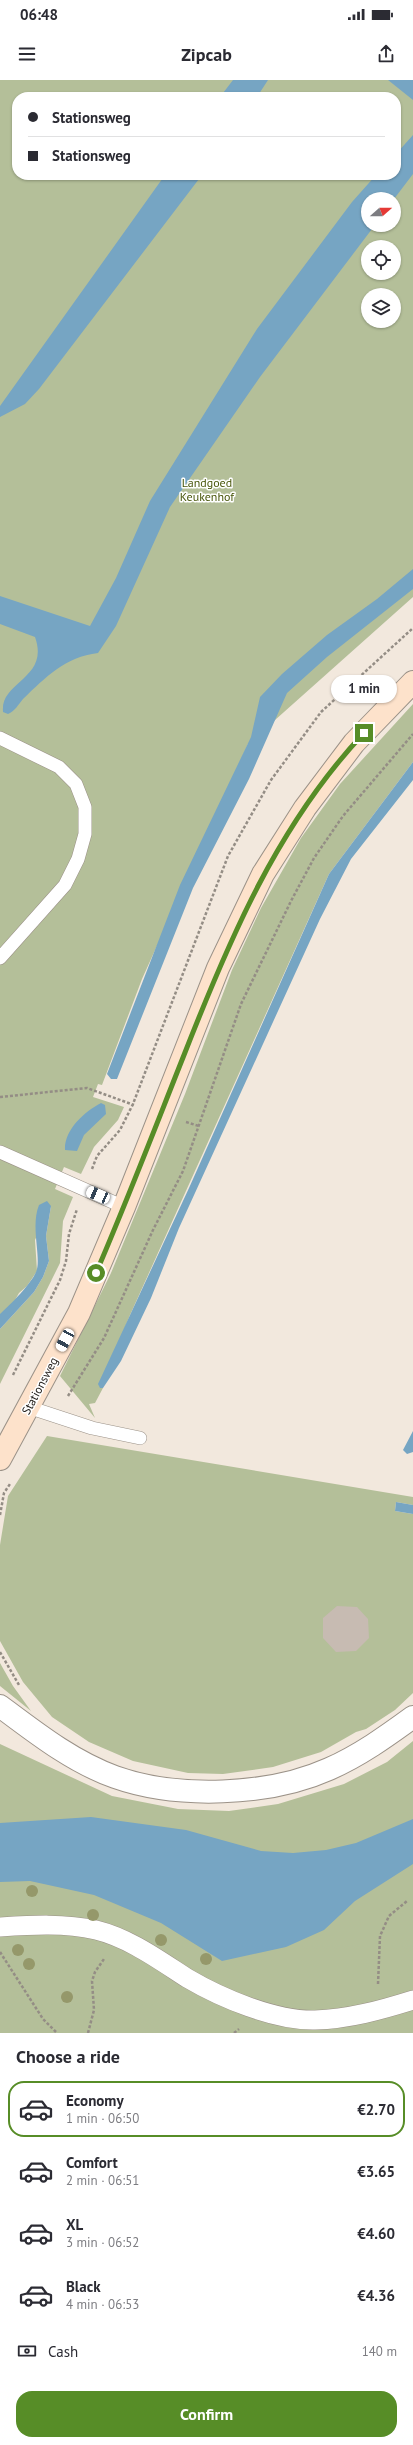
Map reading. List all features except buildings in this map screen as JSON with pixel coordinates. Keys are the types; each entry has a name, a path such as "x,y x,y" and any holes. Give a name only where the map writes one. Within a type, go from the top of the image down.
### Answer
{"main road":[{"name":"Stationsweg","path":"0,1459 79,1313 124,1207 218,968 263,874 305,808 354,743 413,682"}],"street":[{"path":"0,1706 55,1747 116,1777 176,1791 229,1791 278,1785 328,1769 389,1734 413,1717"},
{"path":"0,1927 70,1926 97,1930 114,1936 167,1964 188,1978 249,2007 279,2015 314,2020 378,2012 413,2000"}],"lane":[{"path":"0,738 59,767 76,784 85,807 85,834 78,859 65,885 0,958"},
{"path":"0,1152 124,1207"},
{"path":"28,1407 92,1428 140,1438"}],"path":[{"path":"54,1416 86,1370 104,1338 153,1230 183,1171 241,1004 314,858 343,816 413,734"},
{"path":"0,1097 87,1088 199,1126"},
{"path":"0,1515 4,1493 12,1481"},
{"path":"378,2012 380,1936 389,1916 407,1901"},
{"path":"88,2033 94,2010 92,1980 114,1936"},
{"path":"0,1952 43,2019 57,2033"}],"green space":[{"name":"Landgoed Keukenhof","path":"0,80 413,80 413,597 248,744 142,979 102,1085 98,1084 93,1097 124,1107 118,1120 94,1147 81,1174 64,1167 55,1189 73,1197 63,1221 60,1263 0,1384 0,1329 34,1292 43,1277 49,1261 46,1236 51,1206 35,1240 37,1271 27,1286 19,1293 0,1326"},
{"path":"413,704 413,762 329,874 130,1315 100,1388 103,1388 95,1403 89,1404 95,1418 60,1376 111,1273 185,1094 232,970 261,908 301,838 340,784"},
{"path":"47,1436 413,1497 413,1505 396,1502 395,1511 413,1514 413,1693 395,1710 366,1729 356,1732 321,1752 273,1767 223,1774 188,1773 133,1761 89,1742 52,1717 23,1682 0,1641 0,1545 8,1496"},
{"path":"0,1663 13,1686 31,1711 0,1686"},
{"path":"413,1741 413,2033 0,2033 0,1744 112,1796 178,1809 229,1811 278,1804 344,1784 387,1762"}],"water":[{"path":"233,80 268,80 260,92 224,92"},
{"path":"388,80 413,80 413,100"},
{"path":"413,135 413,174 399,192 361,192 361,232 370,232 364,240 361,240 361,244 260,377 170,507 116,626 98,653 86,655 57,669 23,699 13,711 8,714 3,712 4,702 9,693 31,671 36,662 38,651 35,637 0,624 0,596 90,626 116,578 150,501 257,329 352,202 372,180 401,180 401,148"},
{"path":"161,180 198,180 39,389 25,404 0,417 0,406"},
{"path":"413,569 413,589 327,657 287,693 249,779 193,888 117,1079 111,1079 107,1074 180,885 251,737 260,697 282,674 327,635 377,599"},
{"path":"413,762 413,780 351,859 320,919 179,1228 151,1298 121,1361 103,1388 100,1388 98,1384 189,1188 329,874"},
{"path":"101,1103 105,1105 106,1114 84,1135 77,1151 65,1150 68,1135 76,1122 88,1111"},
{"path":"47,1201 51,1206 46,1236 49,1261 43,1277 34,1292 0,1329 0,1314 25,1288 36,1272 38,1259 36,1232 37,1214 39,1205"},
{"path":"413,1431 413,1452 407,1454 403,1450"},
{"path":"396,1502 413,1505 413,1514 395,1511"},
{"path":"91,1817 186,1830 261,1851 293,1853 326,1850 356,1843 413,1819 413,1864 355,1901 324,1930 286,1947 222,1961 161,1923 94,1895 30,1881 0,1882 0,1823"}],"route":[{"path":"96,1273 124,1207 218,968 263,874 305,808 354,743 364,733"}]}
